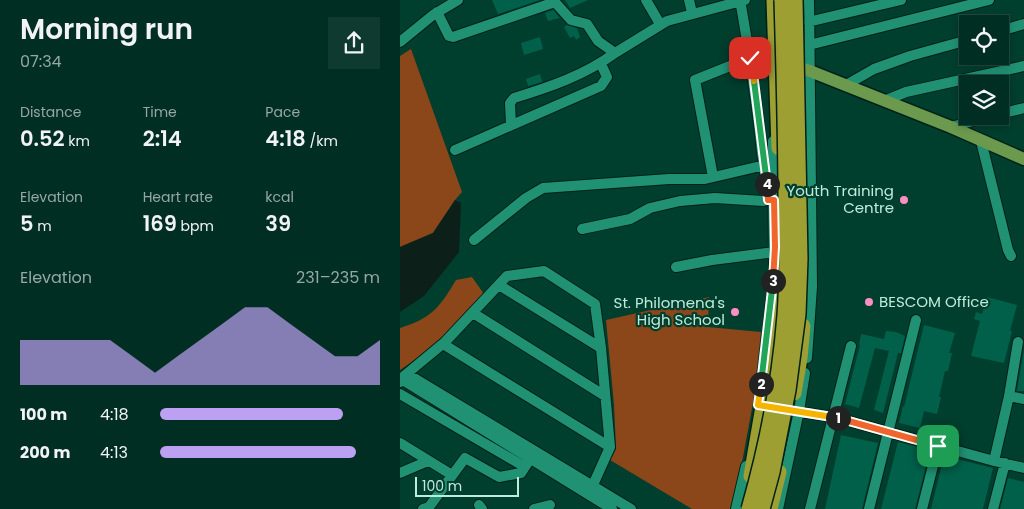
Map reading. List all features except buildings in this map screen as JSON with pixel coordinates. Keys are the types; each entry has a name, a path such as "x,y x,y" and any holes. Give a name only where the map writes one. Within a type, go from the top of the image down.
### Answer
{"highway":[{"path":"742,509 750,484 761,406 776,331 780,272 779,154 773,0"},
{"path":"749,509 776,388 785,313 787,259 786,120 782,0"},
{"path":"762,509 772,472 788,390 798,314 800,259 795,0"},
{"path":"770,509 795,411 806,292 806,70 802,0"}],"main road":[{"path":"775,60 846,85 951,127 1024,159"}],"street":[{"path":"400,42 437,12 458,0"},
{"path":"646,0 660,24"},
{"path":"689,0 692,13"},
{"path":"511,125 511,100 601,64 660,24 692,13 742,0 760,122 762,155 771,200"},
{"path":"736,509 761,406 774,252 771,200 773,0"},
{"path":"806,70 809,45 809,0"},
{"path":"808,22 869,4 901,0"},
{"path":"809,45 989,0"},
{"path":"437,12 449,36 453,37 554,1 571,20 586,24 598,41 616,53"},
{"path":"1009,28 1024,24"},
{"path":"846,85 874,69 910,56 959,42"},
{"path":"713,177 694,80 750,58"},
{"path":"455,150 600,86 607,77 601,64"},
{"path":"884,101 906,92 1024,66"},
{"path":"1009,112 1024,108"},
{"path":"951,127 959,125"},
{"path":"981,141 1011,256"},
{"path":"474,240 531,194 543,188 669,178 684,180 713,177 765,165"},
{"path":"582,229 630,219 650,208 674,202 715,198 771,200"},
{"path":"676,267 774,252"},
{"path":"402,379 443,344 507,276 544,271 595,304 610,447 590,489"},
{"path":"499,285 601,348"},
{"path":"473,313 605,396"},
{"path":"869,509 916,320"},
{"path":"993,509 1018,342"},
{"path":"443,344 610,447"},
{"path":"810,509 851,346"},
{"path":"402,379 409,375 590,489 612,509"},
{"path":"402,379 528,463"},
{"path":"400,394 528,463 590,489 631,509"},
{"path":"1009,396 1024,398"},
{"path":"761,406 834,417 1024,468"},
{"path":"778,509 795,411"},
{"path":"400,443 452,475"},
{"path":"922,509 938,446"},
{"path":"424,509 429,506 465,458 499,477 521,473 528,463"},
{"path":"400,474 428,461"},
{"path":"534,509 550,505"}],"shaded area":[{"path":"411,49 462,192 433,233 400,247 400,56"},
{"path":"455,200 461,203 459,252 424,296 400,312 400,247 433,233"},
{"path":"472,277 484,294 432,348 400,370 400,328 420,320 434,311 456,280"},
{"path":"709,297 708,327 761,332 753,403 736,495 730,509 692,509 610,460 616,449 606,320"}],"place":[{"name":"Youth Training Centre","path":"904,200"},
{"name":"BESCOM Office","path":"869,302"},
{"name":"St. Philomena's High School","path":"735,312"}],"route":[{"path":"750,58 760,122 768,200 774,200 774,269 765,362 758,405 834,417 938,446"}]}
